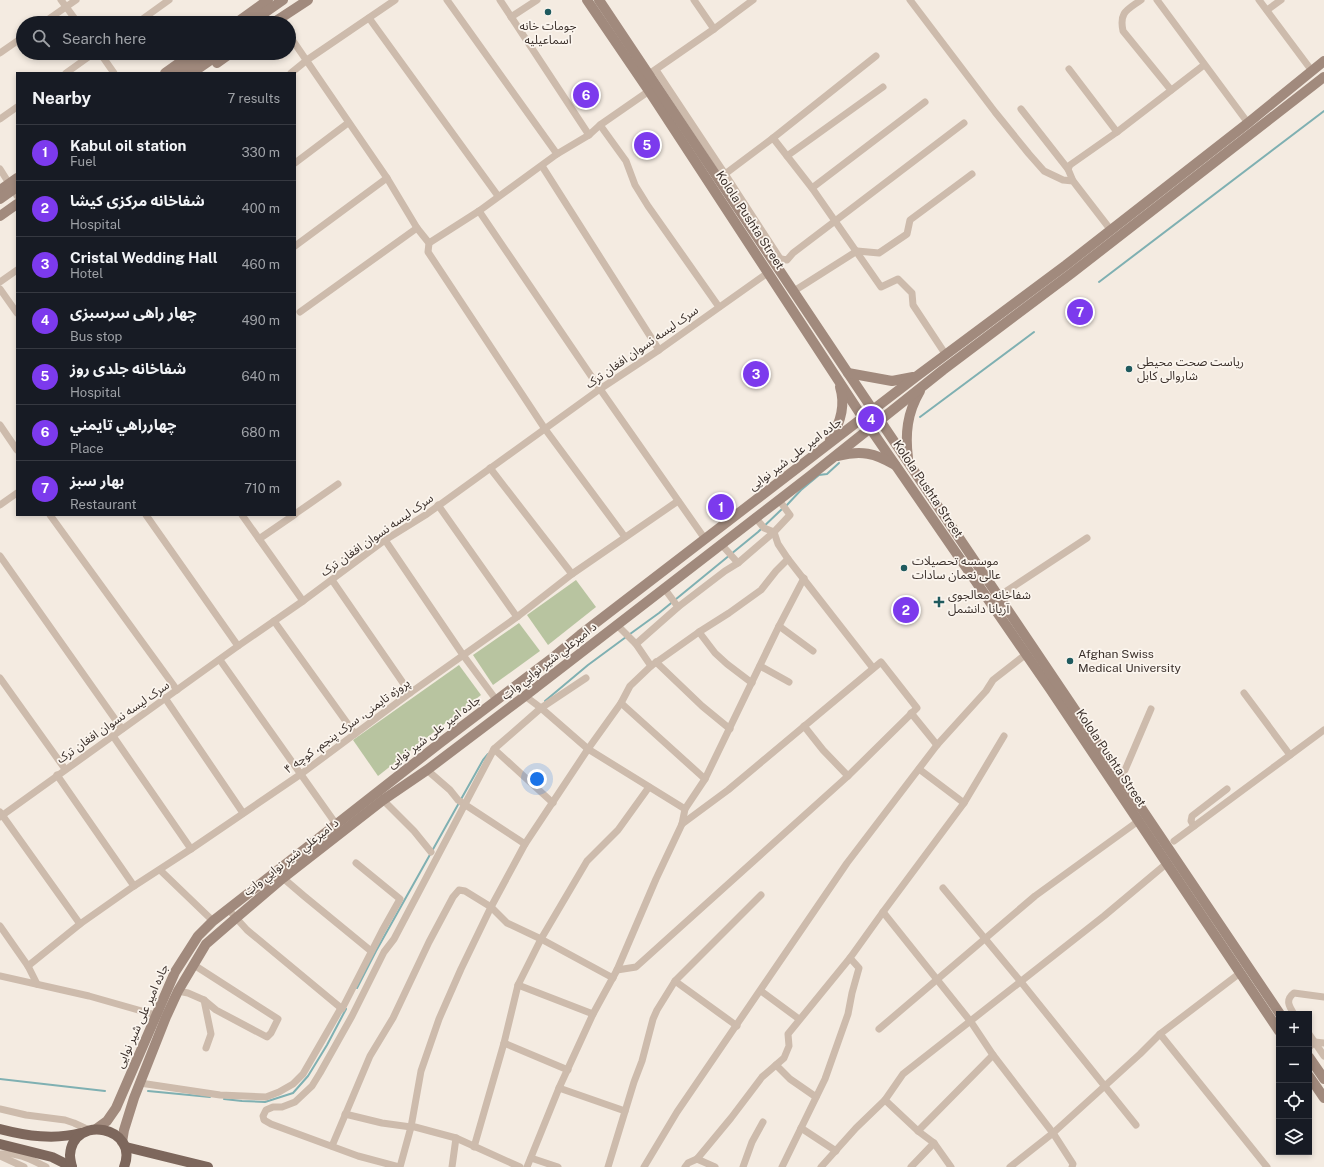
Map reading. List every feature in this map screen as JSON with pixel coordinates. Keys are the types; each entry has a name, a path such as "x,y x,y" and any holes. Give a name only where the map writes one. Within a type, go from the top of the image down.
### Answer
{"main road":[{"path":"271,12 283,0"},
{"path":"271,12 298,0"},
{"path":"258,16 308,0"},
{"name":"Kolola Pushta Street","path":"587,0 649,91 863,418 1025,655 1050,689 1166,864 1218,932 1240,973 1276,1027"},
{"path":"599,0 653,72 794,292 999,596 1218,932 1278,1011"},
{"path":"166,72 183,60"},
{"path":"180,72 198,60"},
{"path":"193,72 211,60"},
{"path":"203,72 221,60"},
{"path":"1204,164 1248,123 1324,61"},
{"path":"1177,184 1324,77"},
{"name":"جاده امیر علی شیر نوایی","path":"89,1131 107,1121 116,1108 175,972 198,936 213,921 440,743 497,701 580,635 654,580 917,376 1066,265 1110,229 1177,184"},
{"name":"د امیرعلي شیر نوايي واټ","path":"124,1145 130,1111 166,1017 178,991 206,944 284,878 383,800 427,770 525,696 755,517 779,500 924,385 1072,273 1177,184"},
{"path":"0,190 15,188"},
{"path":"0,199 15,188"},
{"path":"0,209 15,188"},
{"path":"0,216 16,205"},
{"path":"848,373 892,381 917,376"},
{"path":"826,447 836,431 842,414 843,396 838,380"},
{"path":"909,462 906,443 909,417 914,401 924,385"},
{"path":"834,457 848,453 864,452 883,458 898,468"},
{"path":"1312,1061 1324,1079"},
{"path":"1312,1080 1324,1098"},
{"path":"0,1129 29,1136 50,1137 69,1136 104,1129 117,1136 124,1145 126,1156 124,1167"},
{"path":"72,1167 70,1156 71,1148 75,1141 89,1131"},
{"path":"0,1144 52,1157 72,1167"},
{"path":"124,1145 208,1167"}],"street":[{"path":"61,0 73,16"},
{"path":"53,16 76,0"},
{"path":"147,16 169,0"},
{"path":"292,72 307,60 395,0"},
{"path":"447,0 557,154"},
{"path":"500,0 589,135"},
{"path":"511,17 537,0"},
{"path":"694,0 714,30"},
{"path":"753,0 714,30 653,72 726,174 781,259 787,260 793,253 834,221 964,123"},
{"path":"910,0 995,112 1044,171 1063,180 1073,180"},
{"path":"1141,0 1124,12 1122,23 1123,31 1171,90"},
{"path":"1157,0 1248,123"},
{"path":"1259,0 1312,71"},
{"path":"1267,10 1281,0"},
{"path":"369,18 498,196"},
{"path":"0,53 16,42"},
{"path":"296,45 387,178 417,228 429,243 428,252 545,428 625,537"},
{"path":"726,174 876,56"},
{"path":"67,72 84,60"},
{"path":"105,60 113,72"},
{"path":"1068,169 1070,165 1117,132 1204,65"},
{"path":"1069,69 1117,132"},
{"path":"787,156 883,87"},
{"path":"429,243 479,210 557,154 589,135 600,125 649,91"},
{"path":"812,188 925,102"},
{"path":"0,119 16,108"},
{"path":"1021,109 1068,169 1073,180 1110,229"},
{"path":"296,162 348,123"},
{"path":"600,125 626,161 635,185 648,206 719,307"},
{"path":"773,138 812,188 882,287 898,279 912,294 913,305 946,354"},
{"path":"542,166 660,350"},
{"path":"0,169 15,188"},
{"path":"794,292 857,250 879,253 891,246 907,234 910,220 972,174"},
{"path":"296,245 387,178"},
{"path":"479,210 600,389 705,539"},
{"path":"300,312 417,228"},
{"path":"0,282 16,271"},
{"name":"سرک لیسه نسوان افغان‌ ترک","path":"1,815 238,646 303,602 385,540 438,505 600,389 660,350 768,272"},
{"path":"0,289 16,312"},
{"path":"0,425 16,449"},
{"path":"490,468 572,574"},
{"path":"296,513 338,484"},
{"path":"0,505 16,495"},
{"path":"636,644 678,607 725,571 738,563 774,532 788,513 779,500"},
{"name":"پروژه تایمنی، سرک پنجم، کوچه ۴","path":"28,966 80,924 301,774 516,617 572,574 678,501"},
{"path":"438,505 516,617"},
{"path":"51,516 177,690"},
{"path":"147,516 238,646"},
{"path":"243,516 303,602"},
{"path":"259,539 291,516"},
{"path":"755,517 764,528 774,532 778,544 788,559 873,668"},
{"path":"999,596 1087,538"},
{"path":"385,540 463,655 497,701"},
{"path":"721,544 738,563"},
{"path":"0,556 122,729"},
{"path":"586,678 539,707 494,749 394,939 384,952 352,1016 312,1086 295,1102 282,1107 273,1107 266,1110 263,1116 264,1120 271,1124 358,1156 399,1167 411,1127 421,1071 439,1019 491,907 525,844 588,748 621,703 630,686 653,664 699,632 729,614 761,590 788,559"},
{"path":"527,1167 559,1088 593,1014 618,970 656,879 682,824 686,810 705,779 779,626 804,578"},
{"path":"332,580 410,693"},
{"path":"664,588 678,607"},
{"path":"274,621 355,734"},
{"path":"617,625 653,664 730,729"},
{"path":"779,626 813,651"},
{"path":"699,632 723,661 752,683"},
{"path":"644,1167 677,1112 847,863 937,745 986,691 992,680 1025,655"},
{"path":"220,660 336,824"},
{"path":"618,970 636,967 848,776 916,708 881,662 728,790 682,824"},
{"path":"760,666 789,682"},
{"path":"0,678 65,769"},
{"path":"1244,693 1290,755"},
{"path":"525,696 588,748 686,810"},
{"path":"165,698 243,814"},
{"path":"621,703 705,779"},
{"path":"1125,770 1152,709"},
{"path":"911,713 937,745"},
{"path":"804,726 823,750 848,776"},
{"path":"1174,841 1324,730"},
{"path":"113,736 192,849"},
{"path":"685,1167 688,1163 697,1159 762,1077 784,1058 789,1046 788,1034 850,958 964,803 1004,736"},
{"path":"494,749 553,803"},
{"path":"919,769 964,803"},
{"path":"427,770 450,790 458,800 525,844"},
{"path":"56,775 134,886"},
{"path":"474,1147 504,1043 518,985 541,939 587,861 618,830 650,787"},
{"path":"1194,826 1191,821 1192,816 1227,789"},
{"path":"383,800 414,831 431,852"},
{"path":"1,815 80,924"},
{"path":"878,1029 938,980 1035,896 1137,822"},
{"path":"140,1083 220,1095 266,1097 293,1084 303,1074 341,1008 342,1009 371,951 400,899 356,863"},
{"path":"821,1167 856,1128 885,1100 903,1074 971,1022 1166,864"},
{"path":"160,870 213,921"},
{"path":"284,878 371,951"},
{"path":"943,888 1021,982 1136,1126"},
{"path":"332,1146 344,1114 370,1056 393,1018 429,942 453,897 459,890 465,891 491,907 507,924 541,939 613,978"},
{"path":"608,1167 642,1061 653,1019 675,981 761,895"},
{"path":"228,909 247,930 341,1008"},
{"path":"883,912 971,1022 993,1054 1053,1133 1073,1164 1072,1167"},
{"path":"0,926 28,966 38,984"},
{"path":"782,1167 825,1079 848,1014 859,968 850,958"},
{"path":"178,991 188,993 204,1000 216,1010 267,1037 270,1033 278,1019 194,965"},
{"path":"1010,1167 1053,1133 1160,1034 1240,973"},
{"path":"0,976 108,1001 156,1015"},
{"path":"675,981 737,1026"},
{"path":"518,985 593,1014"},
{"path":"761,991 799,1019"},
{"path":"1292,1011 1288,1002 1291,995 1294,993 1324,997"},
{"path":"204,1000 211,1034 206,1048"},
{"path":"1160,1034 1267,1167"},
{"path":"504,1043 568,1070"},
{"path":"1312,1044 1324,1043"},
{"path":"1312,1044 1324,1056"},
{"path":"918,1131 993,1054"},
{"path":"776,1065 790,1079 816,1097"},
{"path":"559,1088 625,1111"},
{"path":"885,1100 918,1131 934,1143 951,1167"},
{"path":"0,1109 26,1115 65,1120 89,1131"},
{"path":"344,1114 382,1123 415,1127 456,1138 520,1167"},
{"path":"743,1167 752,1142 763,1122"},
{"path":"801,1128 836,1151"},
{"path":"452,1167 456,1138"},
{"path":"911,1167 934,1143"},
{"path":"0,1155 10,1153 24,1156 46,1167"},
{"path":"0,1155 24,1167"},
{"path":"531,1158 558,1167"},
{"path":"697,1159 714,1167"}],"green space":[{"path":"576,580 596,607 548,645 527,615"},
{"path":"519,623 540,651 493,685 473,655"},
{"path":"459,665 481,695 378,776 353,740"}],"waterway":[{"path":"1099,282 1324,111"},
{"path":"920,417 1034,332"},
{"path":"786,506 801,490 819,475 827,474 839,463"},
{"path":"630,634 659,613 758,532 782,509"},
{"path":"545,701 588,665 626,637"},
{"path":"357,988 376,951 483,760 488,754"},
{"path":"224,1099 265,1102 293,1093 308,1076 327,1045 346,1009"},
{"path":"0,1079 105,1091"},
{"path":"148,1091 210,1097"}],"place":[{"name":"جومات خانه اسماعيليه","path":"548,12"},
{"name":"چهارراهي تايمني","path":"586,95"},
{"name":"شفاخانه جلدی روز","path":"647,145"},
{"name":"بهار سبز","path":"1080,312"},
{"name":"ریاست صحت محیطی شاروالی کابل","path":"1129,369"},
{"name":"Cristal Wedding Hall","path":"756,374"},
{"name":"چهار راهی سرسبزی","path":"871,419"},
{"name":"Kabul oil station","path":"721,507"},
{"name":"موسسه تحصیلات عالی نعمان سادات","path":"904,568"},
{"name":"شفاخانه معالجوی آریانا دانشمل","path":"939,602"},
{"name":"شفاخانه مرکزی کیشا","path":"906,610"},
{"name":"Afghan Swiss Medical University","path":"1070,661"}]}
